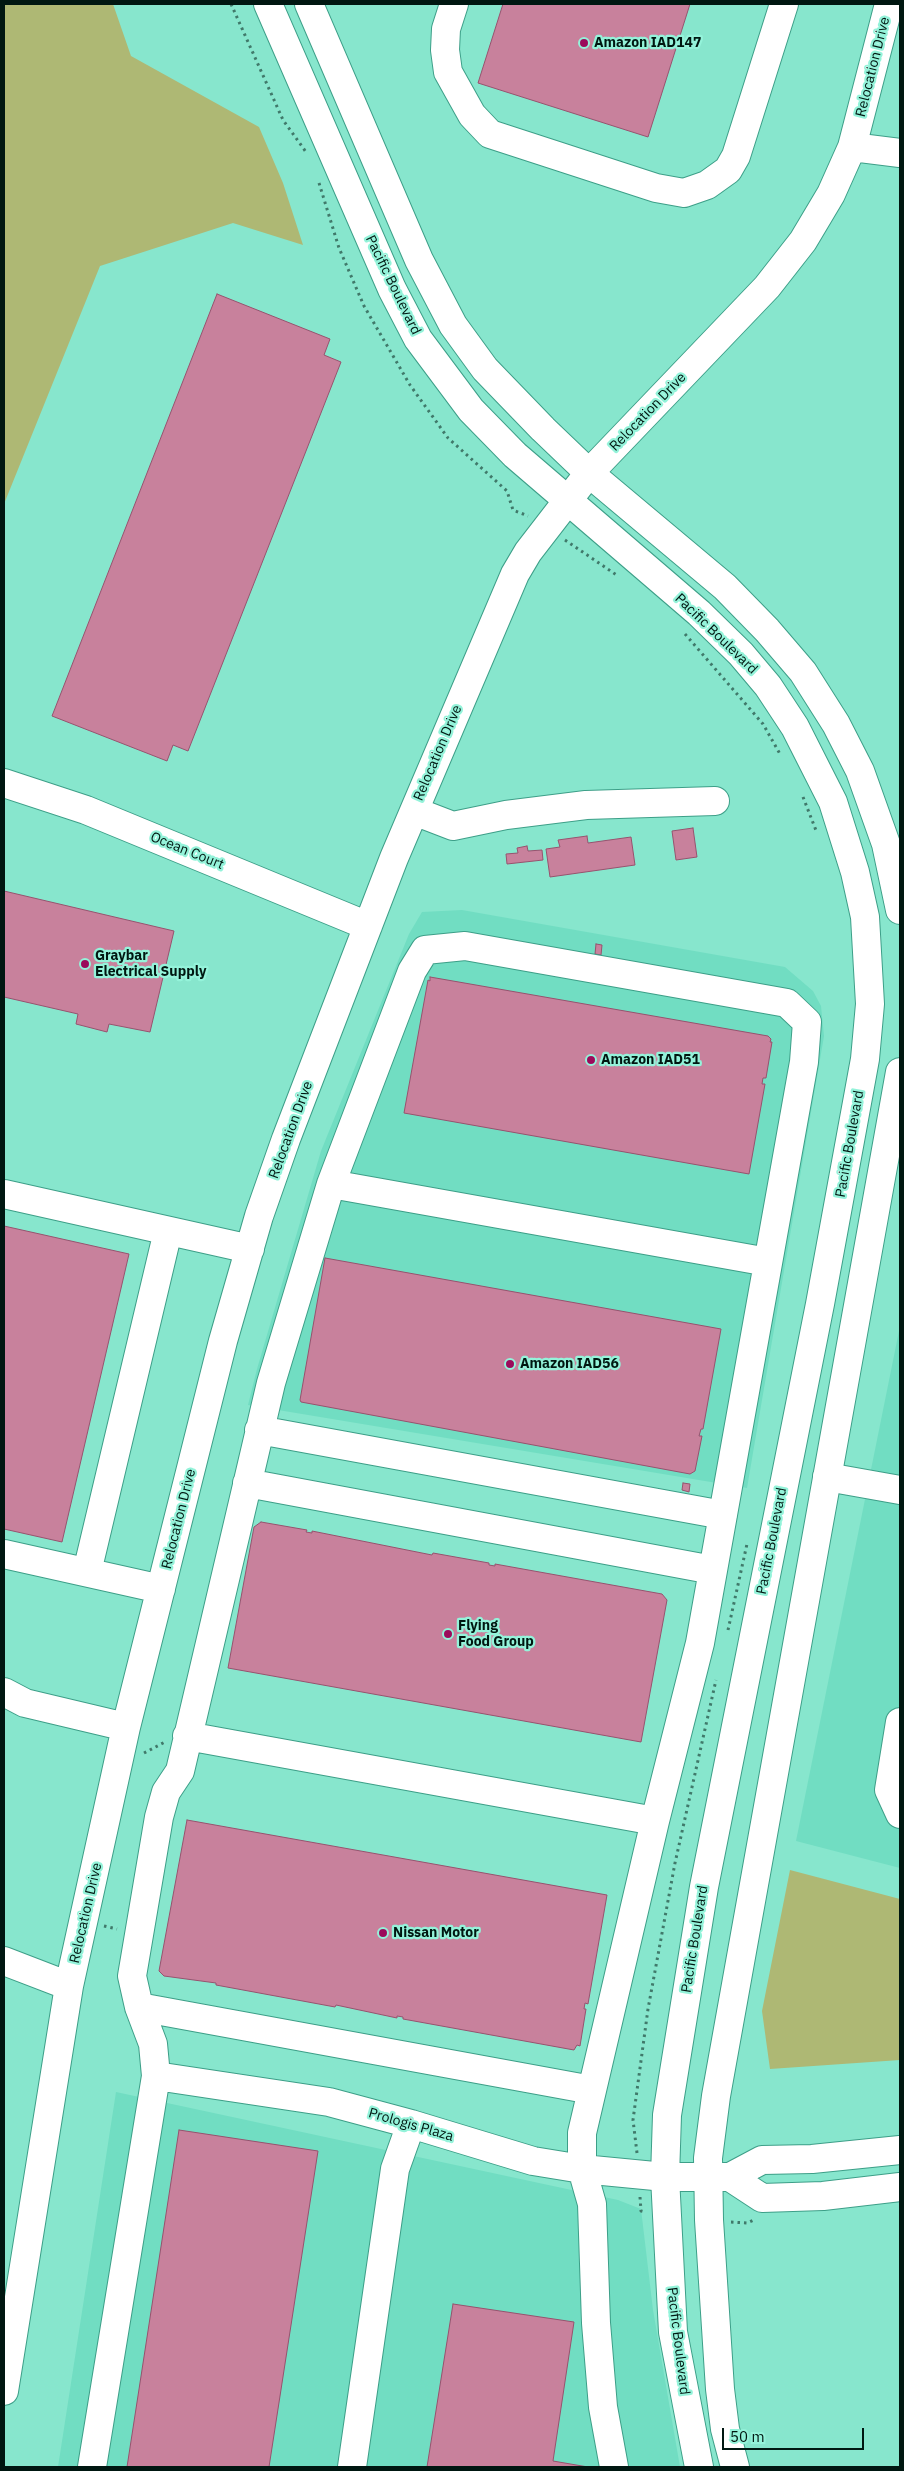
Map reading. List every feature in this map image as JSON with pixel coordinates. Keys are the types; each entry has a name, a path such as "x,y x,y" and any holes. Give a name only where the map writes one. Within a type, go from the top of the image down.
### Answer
{"main road":[{"name":"Pacific Boulevard","path":"268,4 392,289 418,339 471,410 515,455 699,613 742,654 768,686 795,727 833,802 855,872 865,917 870,1004 865,1059 820,1304 704,1887 668,2115 664,2176 673,2332 698,2467"},
{"path":"309,4 419,260 454,325 485,369 589,473 725,587 767,630 803,672 836,724 860,771 886,844 900,910"},
{"path":"454,4 446,29 445,50 448,72 472,116 490,134 656,188 684,193 707,185 728,170 736,156 784,4"},
{"name":"Relocation Drive","path":"4,2391 69,1986 83,1922 124,1740 223,1341 250,1249 286,1139 414,811 507,591 528,552 589,473 767,288 803,241 831,194 852,147 889,4"},
{"path":"852,147 900,153"},
{"name":"Ocean Court","path":"4,783 86,810 368,926"},
{"path":"414,811 454,826 506,815 586,805 715,801"},
{"path":"92,2467 156,2076 153,2044 139,2007 132,1976 166,1792 180,1771 271,1383 331,1184 412,971 425,950 465,946 787,1004 807,1022 804,1062 700,1643 655,1821 582,2133 582,2169 592,2204 596,2332 603,2407 614,2467"},
{"path":"735,2467 726,2429 720,2389 719,2176 716,2096 900,1072"},
{"path":"331,1184 768,1262"},
{"path":"4,1194 250,1249"},
{"path":"87,1572 168,1231"},
{"path":"260,1430 723,1515"},
{"path":"827,1477 900,1490"},
{"path":"247,1483 713,1570"},
{"path":"4,1554 161,1589"},
{"path":"4,1692 25,1703 124,1740"},
{"path":"900,1722 889,1790 900,1814"},
{"path":"187,1736 655,1821"},
{"path":"4,1961 69,1986"},
{"path":"139,2007 592,2090"},
{"name":"Prologis Plaza","path":"156,2076 329,2102 411,2124 533,2161 582,2169 664,2176 719,2176"},
{"path":"352,2467 395,2169 411,2124"},
{"path":"719,2176 762,2160 812,2159 900,2150"},
{"path":"719,2176 762,2198 823,2196 900,2187"},
{"path":"4,2275 25,2257"}],"path":[{"path":"231,4 283,120 312,160"},
{"path":"317,178 339,248 364,306 410,385 448,438 507,491 513,510 548,528 624,581"},
{"path":"682,632 763,724 782,757"},
{"path":"800,791 818,835"},
{"path":"728,1631 749,1534"},
{"path":"636,2147 633,2120 648,2009 676,1863 717,1679"},
{"path":"124,1740 141,1754 154,1749 159,1744 187,1736"},
{"path":"83,1922 139,1933"}],"shaded area":[{"path":"4,4 113,4 131,56 259,127 283,183 303,245 233,223 100,266 4,504"},
{"path":"462,910 785,967 813,991 821,1006 824,1036 747,1488 248,1405 321,1151 409,934 422,912"},
{"path":"900,1326 900,1868 796,1841"},
{"path":"790,1870 900,1899 900,2060 770,2069 762,2011"},
{"path":"116,2092 618,2200 641,2209 653,2310 680,2467 58,2467"}],"building":[{"name":"Amazon IAD147","path":"503,4 690,4 648,137 478,83"},
{"path":"217,294 330,339 324,355 341,362 188,751 173,745 167,761 52,716"},
{"path":"693,828 697,857 676,860 672,831"},
{"path":"587,836 588,843 631,837 635,865 550,877 546,849 560,847 558,840"},
{"path":"527,846 528,851 542,850 543,860 507,864 506,854 518,853 517,848"},
{"name":"Graybar Electrical Supply","path":"4,891 174,931 150,1032 109,1024 107,1032 76,1024 78,1014 4,997"},
{"path":"596,944 602,945 601,955 595,954"},
{"name":"Amazon IAD51","path":"430,977 768,1036 771,1039 770,1042 772,1042 766,1078 763,1078 762,1084 765,1084 749,1174 404,1113"},
{"path":"4,1226 129,1254 62,1542 4,1529"},
{"name":"Amazon IAD56","path":"325,1258 721,1329 703,1429 701,1429 699,1436 702,1436 695,1471 690,1474 301,1402"},
{"path":"683,1483 690,1484 689,1492 682,1490"},
{"name":"Flying Food Group","path":"261,1522 432,1555 433,1553 489,1563 489,1565 495,1566 495,1564 662,1594 667,1600 641,1742 228,1668 254,1527"},
{"name":"Nissan Motor","path":"187,1820 607,1895 588,2004 585,2003 584,2009 586,2009 580,2046 577,2045 574,2050 403,2019 403,2017 397,2016 397,2018 336,2005 335,2007 216,1985 216,1983 164,1976 159,1971"},
{"path":"179,2130 318,2151 269,2467 127,2467"},
{"path":"453,2304 574,2322 553,2461 588,2467 427,2467"}],"place":[{"name":"Amazon IAD147","path":"584,43"},
{"name":"Graybar Electrical Supply","path":"85,964"},
{"name":"Amazon IAD51","path":"591,1060"},
{"name":"Amazon IAD56","path":"510,1364"},
{"name":"Flying Food Group","path":"448,1634"},
{"name":"Nissan Motor","path":"383,1933"}]}
